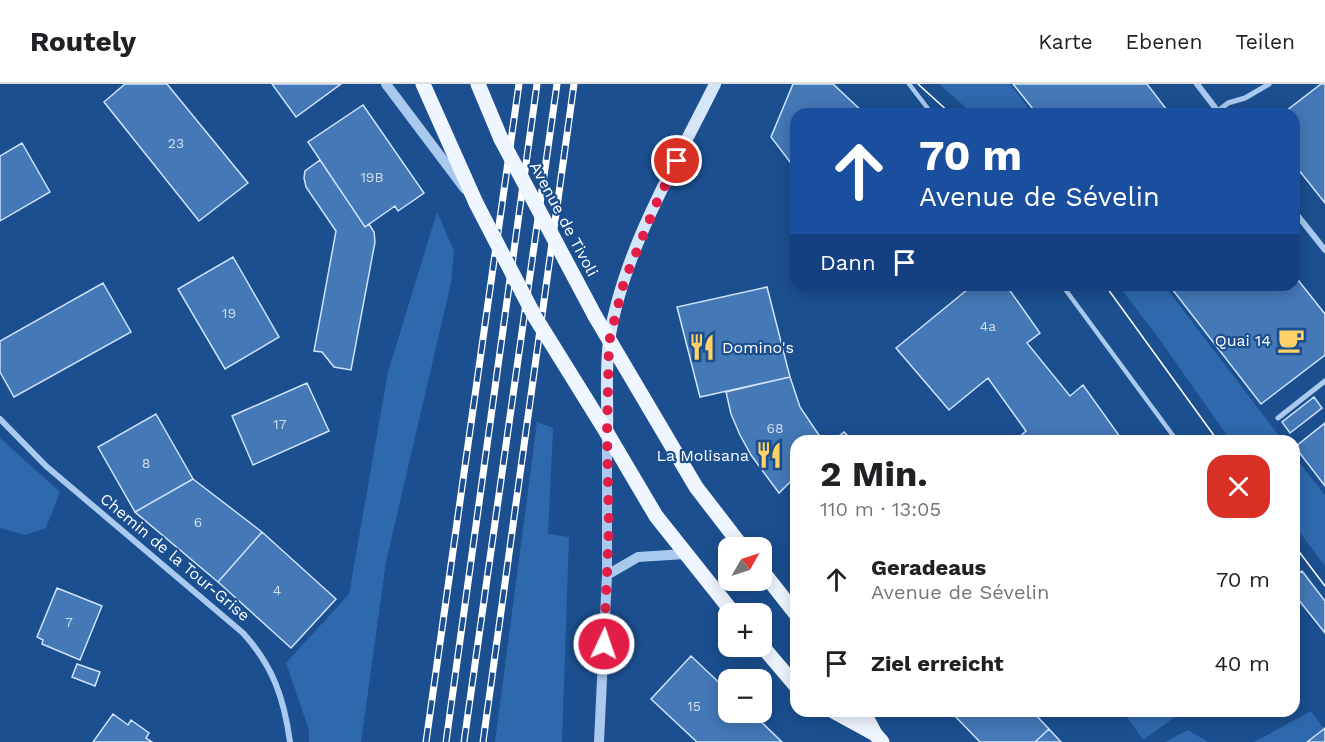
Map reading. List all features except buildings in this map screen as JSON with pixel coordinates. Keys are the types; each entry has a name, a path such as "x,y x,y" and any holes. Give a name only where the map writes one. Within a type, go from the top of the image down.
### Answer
{"main road":[{"path":"423,84 476,203 535,317 656,516 725,603"},
{"name":"Avenue de Tivoli","path":"478,84 501,139 609,342 696,487 735,537"},
{"path":"607,433 609,342 624,282 657,202 715,84"},
{"path":"772,584 790,606"},
{"path":"771,657 790,679"},
{"path":"843,717 878,738"},
{"path":"866,717 878,738"}],"street":[{"path":"386,84 476,203"},
{"path":"1197,84 1215,108"},
{"path":"1224,108 1228,103 1245,98 1269,84"},
{"path":"1300,219 1325,250"},
{"path":"1278,418 1325,381"},
{"name":"Chemin de la Tour-Grise","path":"0,419 46,466 209,603 260,651 271,670 287,723 290,742"},
{"path":"599,742 608,575 607,433"},
{"path":"608,575 638,557 685,554"}],"lane":[{"path":"909,84 927,108"},
{"path":"1066,291 1172,435"}],"shaded area":[{"path":"939,84 1010,84 1028,108 966,108"},
{"path":"437,212 454,251 451,283 386,562 361,742 309,742 309,730 286,663 349,594 388,372"},
{"path":"1123,291 1169,291 1278,435 1227,435"},
{"path":"537,422 553,428 548,534 569,537 562,742 495,742"},
{"path":"0,438 60,492 46,528 25,535 0,528"},
{"path":"1300,464 1325,495 1325,566 1300,533"},
{"path":"1311,711 1324,729 1305,742 1254,742 1300,717"},
{"path":"1127,717 1175,717 1143,740"},
{"path":"1188,730 1208,742 1165,742"}],"tram line":[{"path":"918,84 944,108"},
{"path":"1109,291 1214,435"},
{"path":"1300,553 1325,586"}],"railway":[{"path":"426,742 519,84"},
{"path":"446,742 537,84"},
{"path":"464,742 557,84"},
{"path":"483,742 574,84"}],"place":[{"name":"Quai 14","path":"1291,340"},
{"name":"Domino's","path":"702,347"},
{"name":"La Molisana","path":"769,455"}],"route":[{"path":"604,644 609,527 607,433 609,342 624,282 640,240 677,161"}]}
